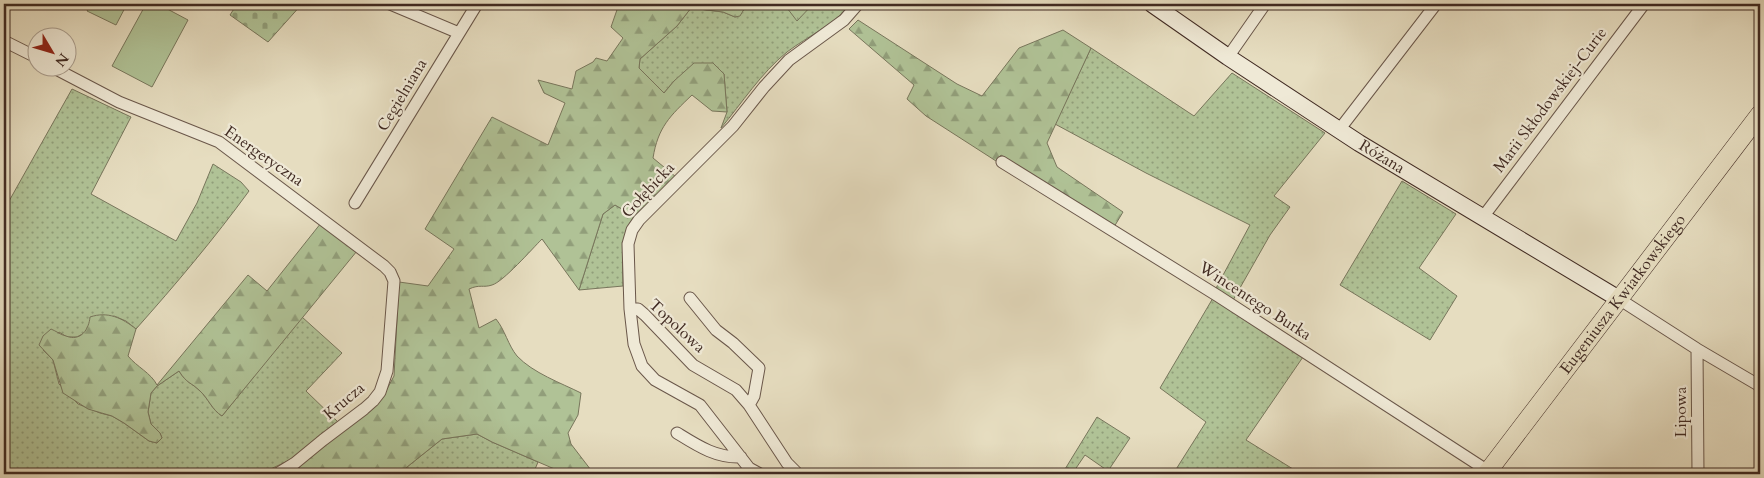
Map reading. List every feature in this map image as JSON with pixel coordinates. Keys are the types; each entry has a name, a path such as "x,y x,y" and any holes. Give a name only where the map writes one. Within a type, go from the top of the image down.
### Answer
{"main road":[{"name":"Eugeniusza Kwiatkowskiego","path":"1487,473 1760,114"}],"street":[{"path":"390,4 459,33"},
{"name":"Cegielniana","path":"354,203 477,4"},
{"name":"Gołębicka","path":"760,474 749,468 700,406 655,380 642,366 634,344 630,309 628,244 632,230 638,220 733,126 764,87 789,60 844,20 858,4"},
{"name":"Różana","path":"1152,4 1339,130 1619,299"},
{"path":"1228,57 1265,4"},
{"path":"1339,130 1436,4"},
{"name":"Marii Skłodowskiej-Curie","path":"1482,217 1644,4"},
{"path":"4,40 28,53"},
{"name":"Energetyczna","path":"73,78 119,102 219,142 384,266 390,272 394,281 389,327"},
{"name":"Wincentego Burka","path":"1002,162 1218,296 1487,473"},
{"name":"Topolowa","path":"690,298 716,330 733,343 758,368 754,396 749,404"},
{"path":"1619,299 1697,349 1760,386"},
{"name":"Topolowa","path":"630,309 638,309 693,364 736,390 749,404 787,463 798,474"},
{"name":"Krucza","path":"277,474 295,463 373,401 380,392 387,371 389,327"},
{"name":"Lipowa","path":"1697,349 1698,474"},
{"path":"678,433 702,449 715,454 741,457"}],"green space":[{"path":"91,4 127,4 116,25 87,11"},
{"path":"146,4 158,4 188,20 152,87 112,66"},
{"path":"237,4 302,4 268,42 230,15"},
{"path":"619,4 747,4 740,16 735,17 723,12 691,8 677,26 640,59 639,68 664,93 694,63 713,63 724,74 727,112 712,111 692,95 671,116 658,138 653,158 676,177 634,216 615,205 603,214 579,290 542,239 497,283 469,289 479,328 496,319 517,356 531,368 581,393 578,415 568,433 571,444 594,474 566,474 477,434 442,439 401,474 306,474 298,466 380,401 394,376 399,282 428,286 454,249 425,229 492,117 548,145 565,103 544,93 538,80 572,89 576,71 593,62 596,58 607,61 623,38 611,27"},
{"path":"747,4 851,4 837,18 795,46 778,60 760,79 721,128 727,112 724,74 713,63 674,81 664,93 639,68 640,59 677,26 691,8 723,12 735,17 740,15"},
{"path":"784,4 813,4 797,21"},
{"path":"858,20 957,84 982,96 1019,48 1063,30 1091,48 1047,143 1057,167 1123,212 1114,227 1001,155 996,161 926,116 907,99 914,85 849,29"},
{"path":"1091,48 1194,116 1232,73 1325,133 1274,196 1290,207 1270,235 1232,302 1215,290 1250,225 1146,173 1055,124"},
{"path":"72,89 131,117 91,194 176,241 197,203 213,164 241,182 249,191 194,261 136,329 126,321 114,316 89,326 86,332 77,337 67,337 59,332 43,350 53,360 59,384 78,404 112,416 149,441 157,443 162,438 160,433 151,424 148,412 151,393 157,386 179,371 187,381 203,394 215,411 222,416 302,317 342,353 306,391 338,422 294,458 260,474 4,474 4,210"},
{"path":"1402,181 1456,214 1419,268 1457,296 1430,340 1340,285"},
{"path":"615,205 634,216 624,241 623,286 579,290 603,214"},
{"path":"321,223 357,251 222,416 215,411 203,394 187,381 179,371 157,386 151,393 148,412 151,424 160,433 162,438 157,443 149,441 112,416 88,409 63,393 53,360 39,345 43,336 51,329 64,335 76,337 86,330 90,317 109,315 120,319 136,329 128,356 157,385 248,275 267,291"},
{"path":"1213,298 1303,357 1246,440 1301,474 1173,474 1206,422 1160,388"},
{"path":"1097,417 1130,438 1108,471 1085,455 1072,474 1062,474"},
{"path":"477,434 538,462 533,474 401,474 442,439"}]}
